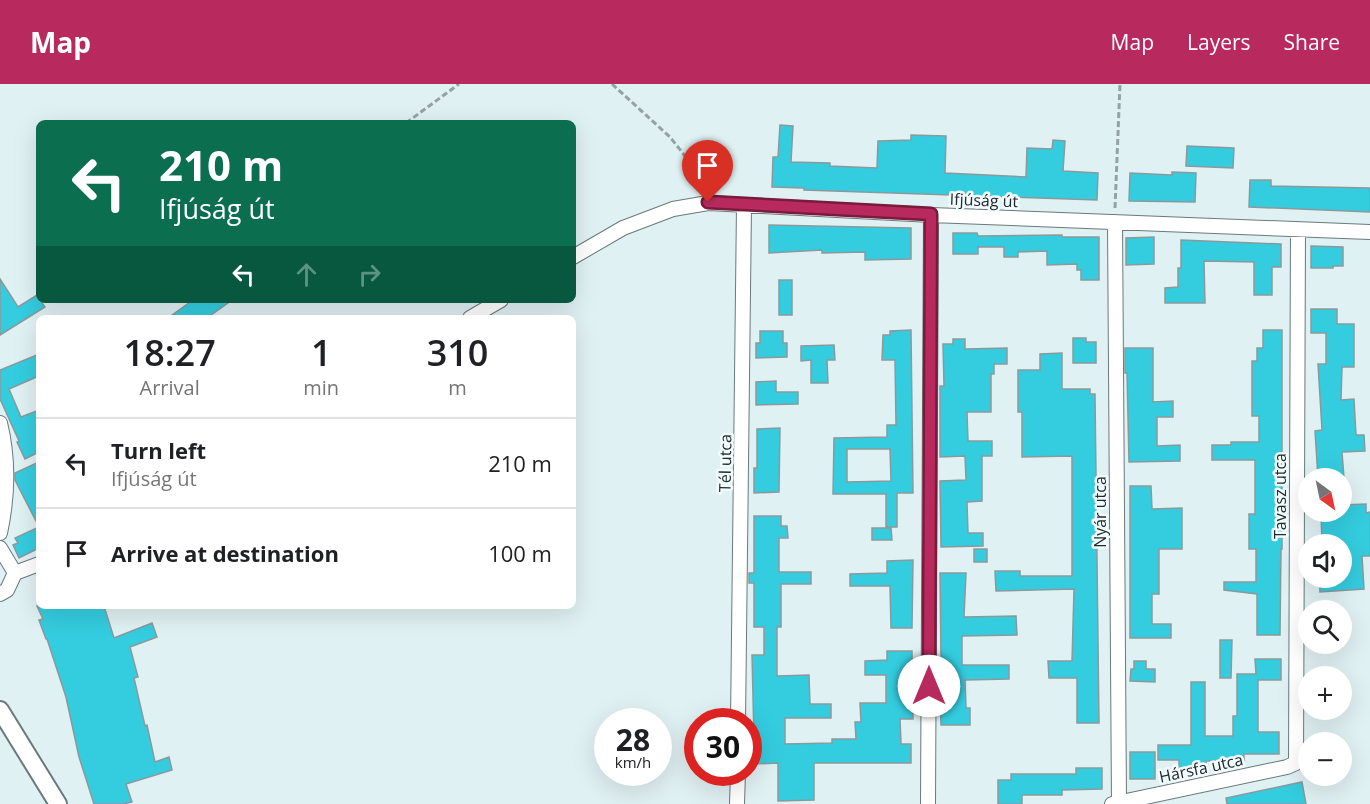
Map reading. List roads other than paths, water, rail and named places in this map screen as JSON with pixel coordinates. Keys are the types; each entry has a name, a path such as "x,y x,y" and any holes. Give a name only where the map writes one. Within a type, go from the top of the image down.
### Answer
{"street":[{"name":"Ifjúság út","path":"576,255 623,228 673,210 708,202 744,206 1370,232"},
{"name":"Tél utca","path":"738,708 744,206"},
{"path":"928,804 931,214"},
{"name":"Nyár utca","path":"1115,222 1117,804"},
{"name":"Tavasz utca","path":"1296,763 1298,230"},
{"path":"475,315 496,303"},
{"path":"0,423 6,449 6,506 0,532"},
{"path":"0,548 15,573"},
{"path":"0,594 7,590 15,573 36,565"},
{"path":"2,718 58,804"},
{"name":"Hársfa utca","path":"1117,804 1287,767 1296,763"},
{"path":"737,804 738,786"}]}
